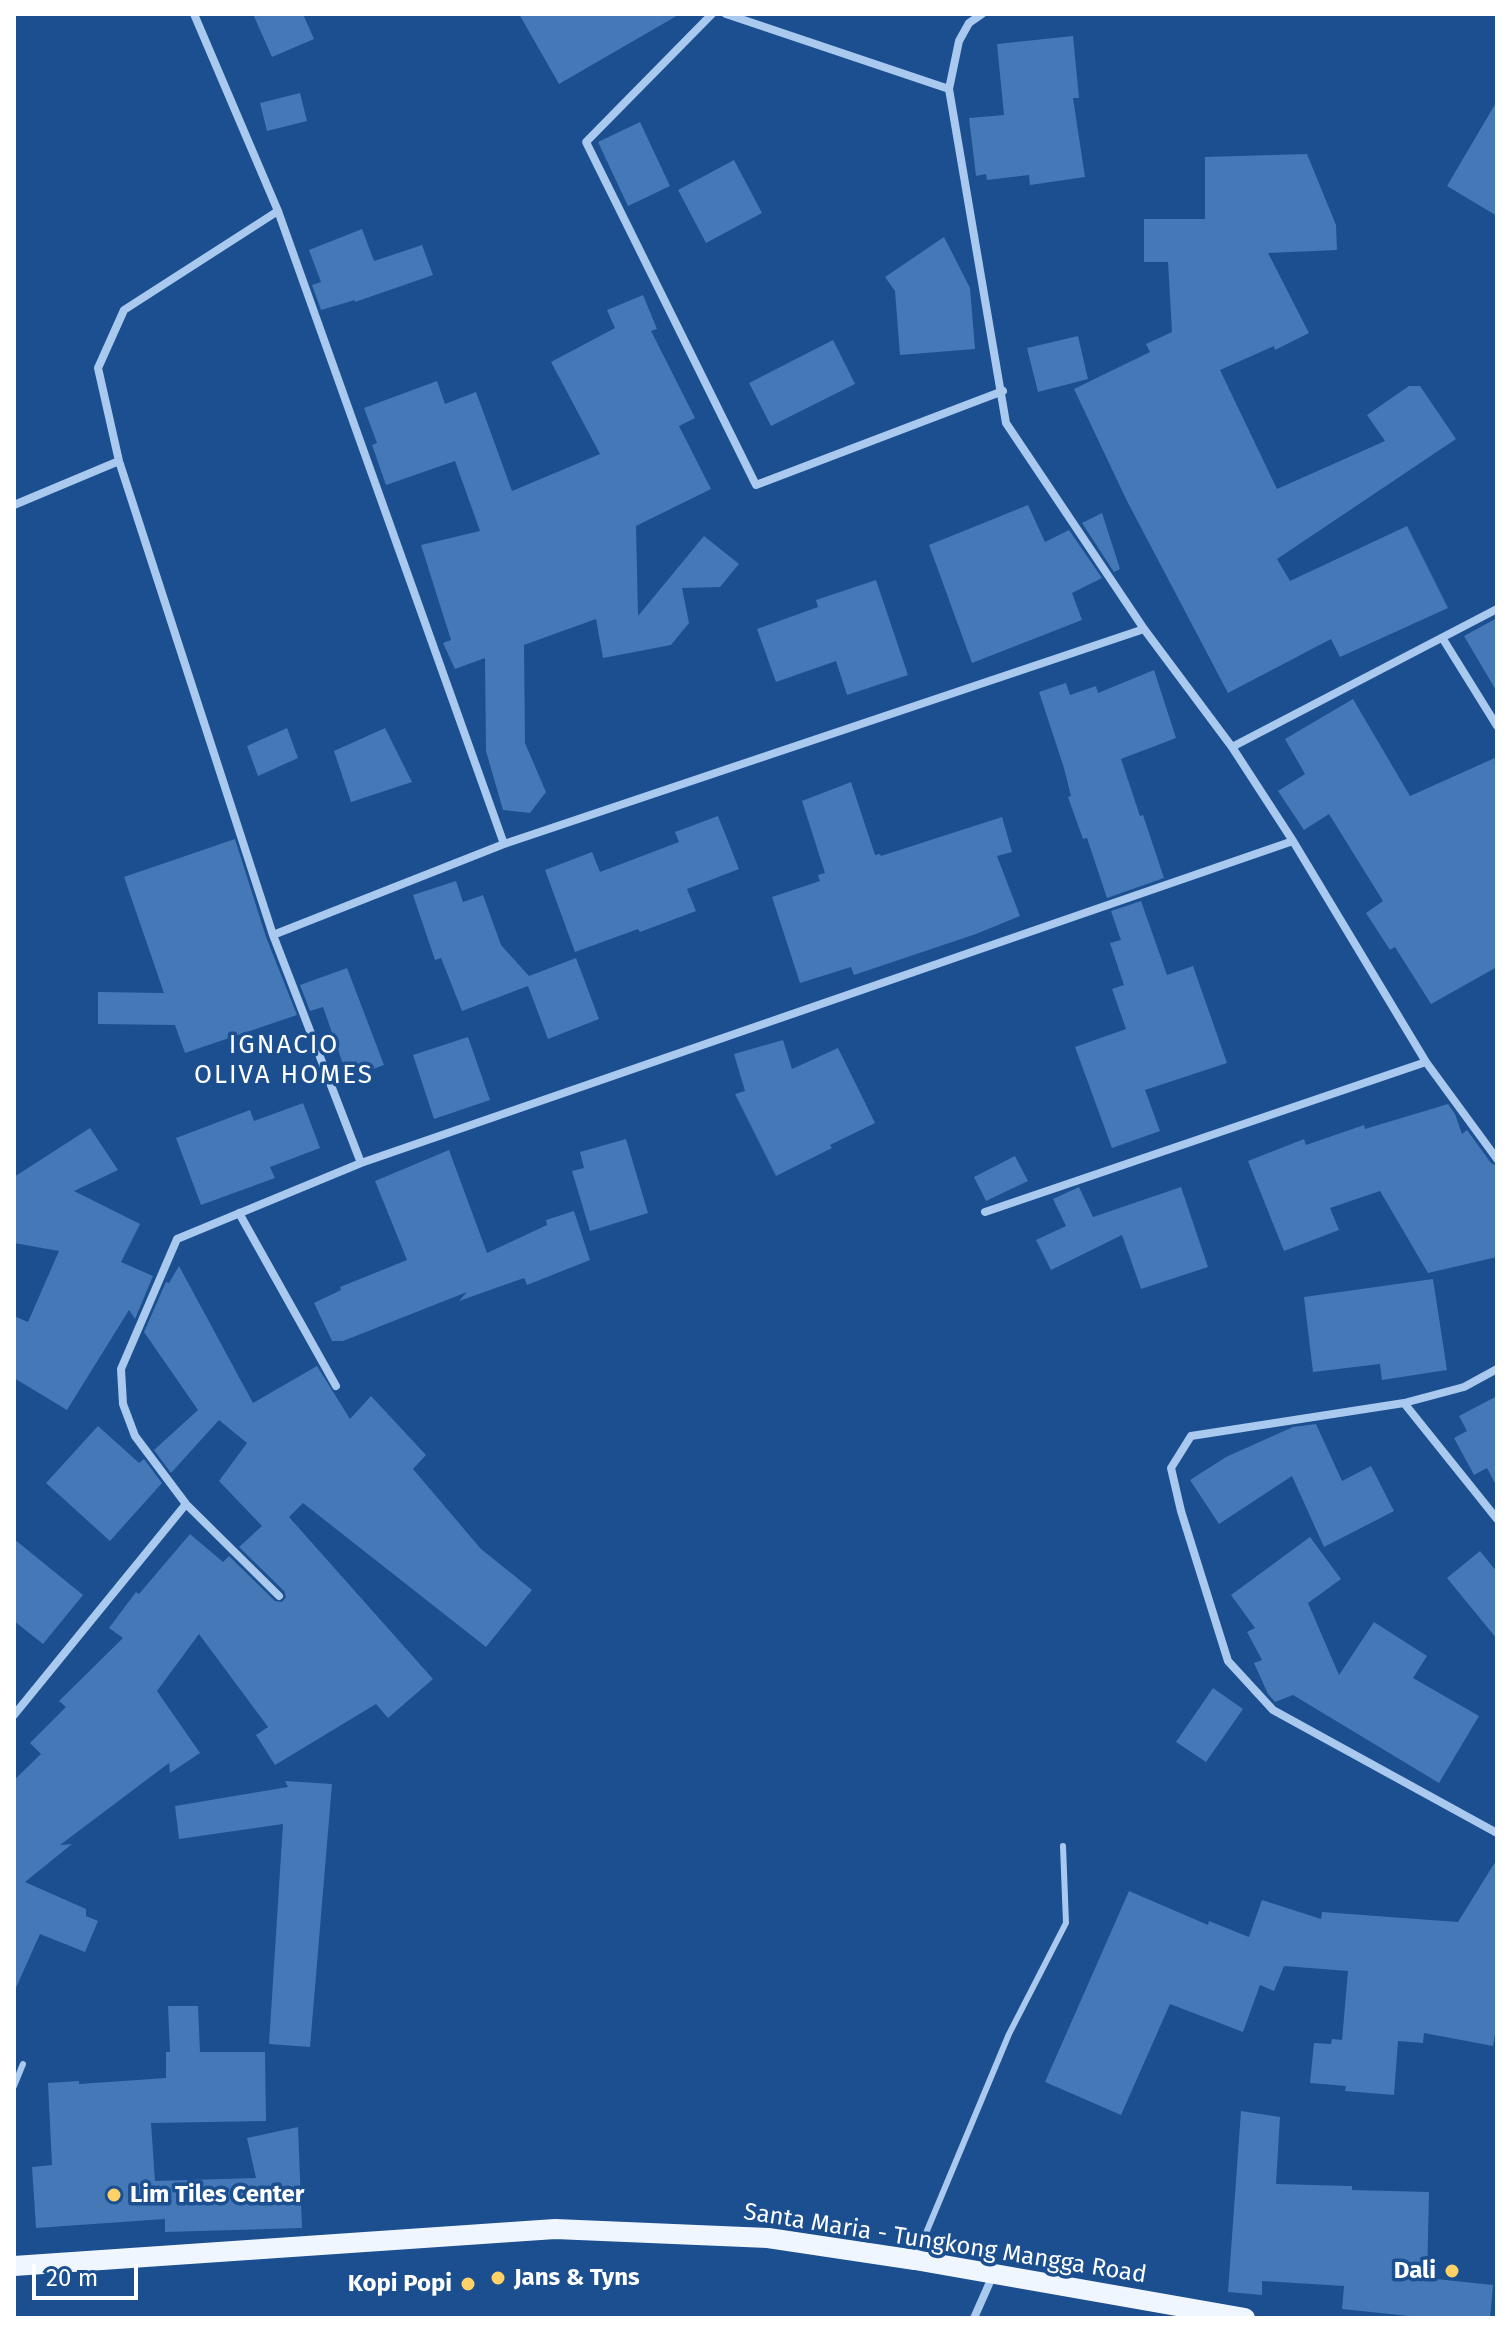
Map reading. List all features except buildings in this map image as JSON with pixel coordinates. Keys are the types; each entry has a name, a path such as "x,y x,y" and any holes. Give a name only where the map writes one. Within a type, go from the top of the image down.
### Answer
{"main road":[{"name":"Santa Maria - Tungkong Mangga Road","path":"14,2266 555,2229 768,2238 915,2260 1245,2318"}],"street":[{"path":"194,14 278,211 504,844"},
{"path":"712,14 586,142 756,485 1003,391"},
{"path":"726,14 949,89"},
{"path":"982,14 969,23 959,41 949,89 1003,391 1006,423 1144,629 1232,747 1293,841 1426,1062 1497,1159"},
{"path":"278,211 124,310 98,368 119,461 273,935 361,1163"},
{"path":"14,505 119,461"},
{"path":"1232,747 1497,609"},
{"path":"273,935 504,844 1144,629"},
{"path":"1443,639 1497,726"},
{"path":"279,1596 186,1504 135,1436 123,1404 121,1369 177,1239 361,1163 1293,841"},
{"path":"985,1212 1426,1062"},
{"path":"239,1213 336,1386"},
{"path":"1497,1369 1464,1387 1404,1403 1191,1436 1171,1468 1181,1511 1228,1661 1273,1710 1497,1833"},
{"path":"1404,1403 1497,1519"},
{"path":"14,1715 186,1504"},
{"path":"974,2318 993,2274"}],"lane":[{"path":"915,2260 1009,2034 1066,1923 1063,1846"},
{"path":"14,2086 23,2064"}],"place":[{"name":"Lim Tiles Center","path":"114,2195"},
{"name":"Dali","path":"1452,2271"},
{"name":"Jans & Tyns","path":"498,2278"},
{"name":"Kopi Popi","path":"468,2284"}],"district":[{"name":"IGNACIO OLIVA HOMES","path":"284,1061"}]}
